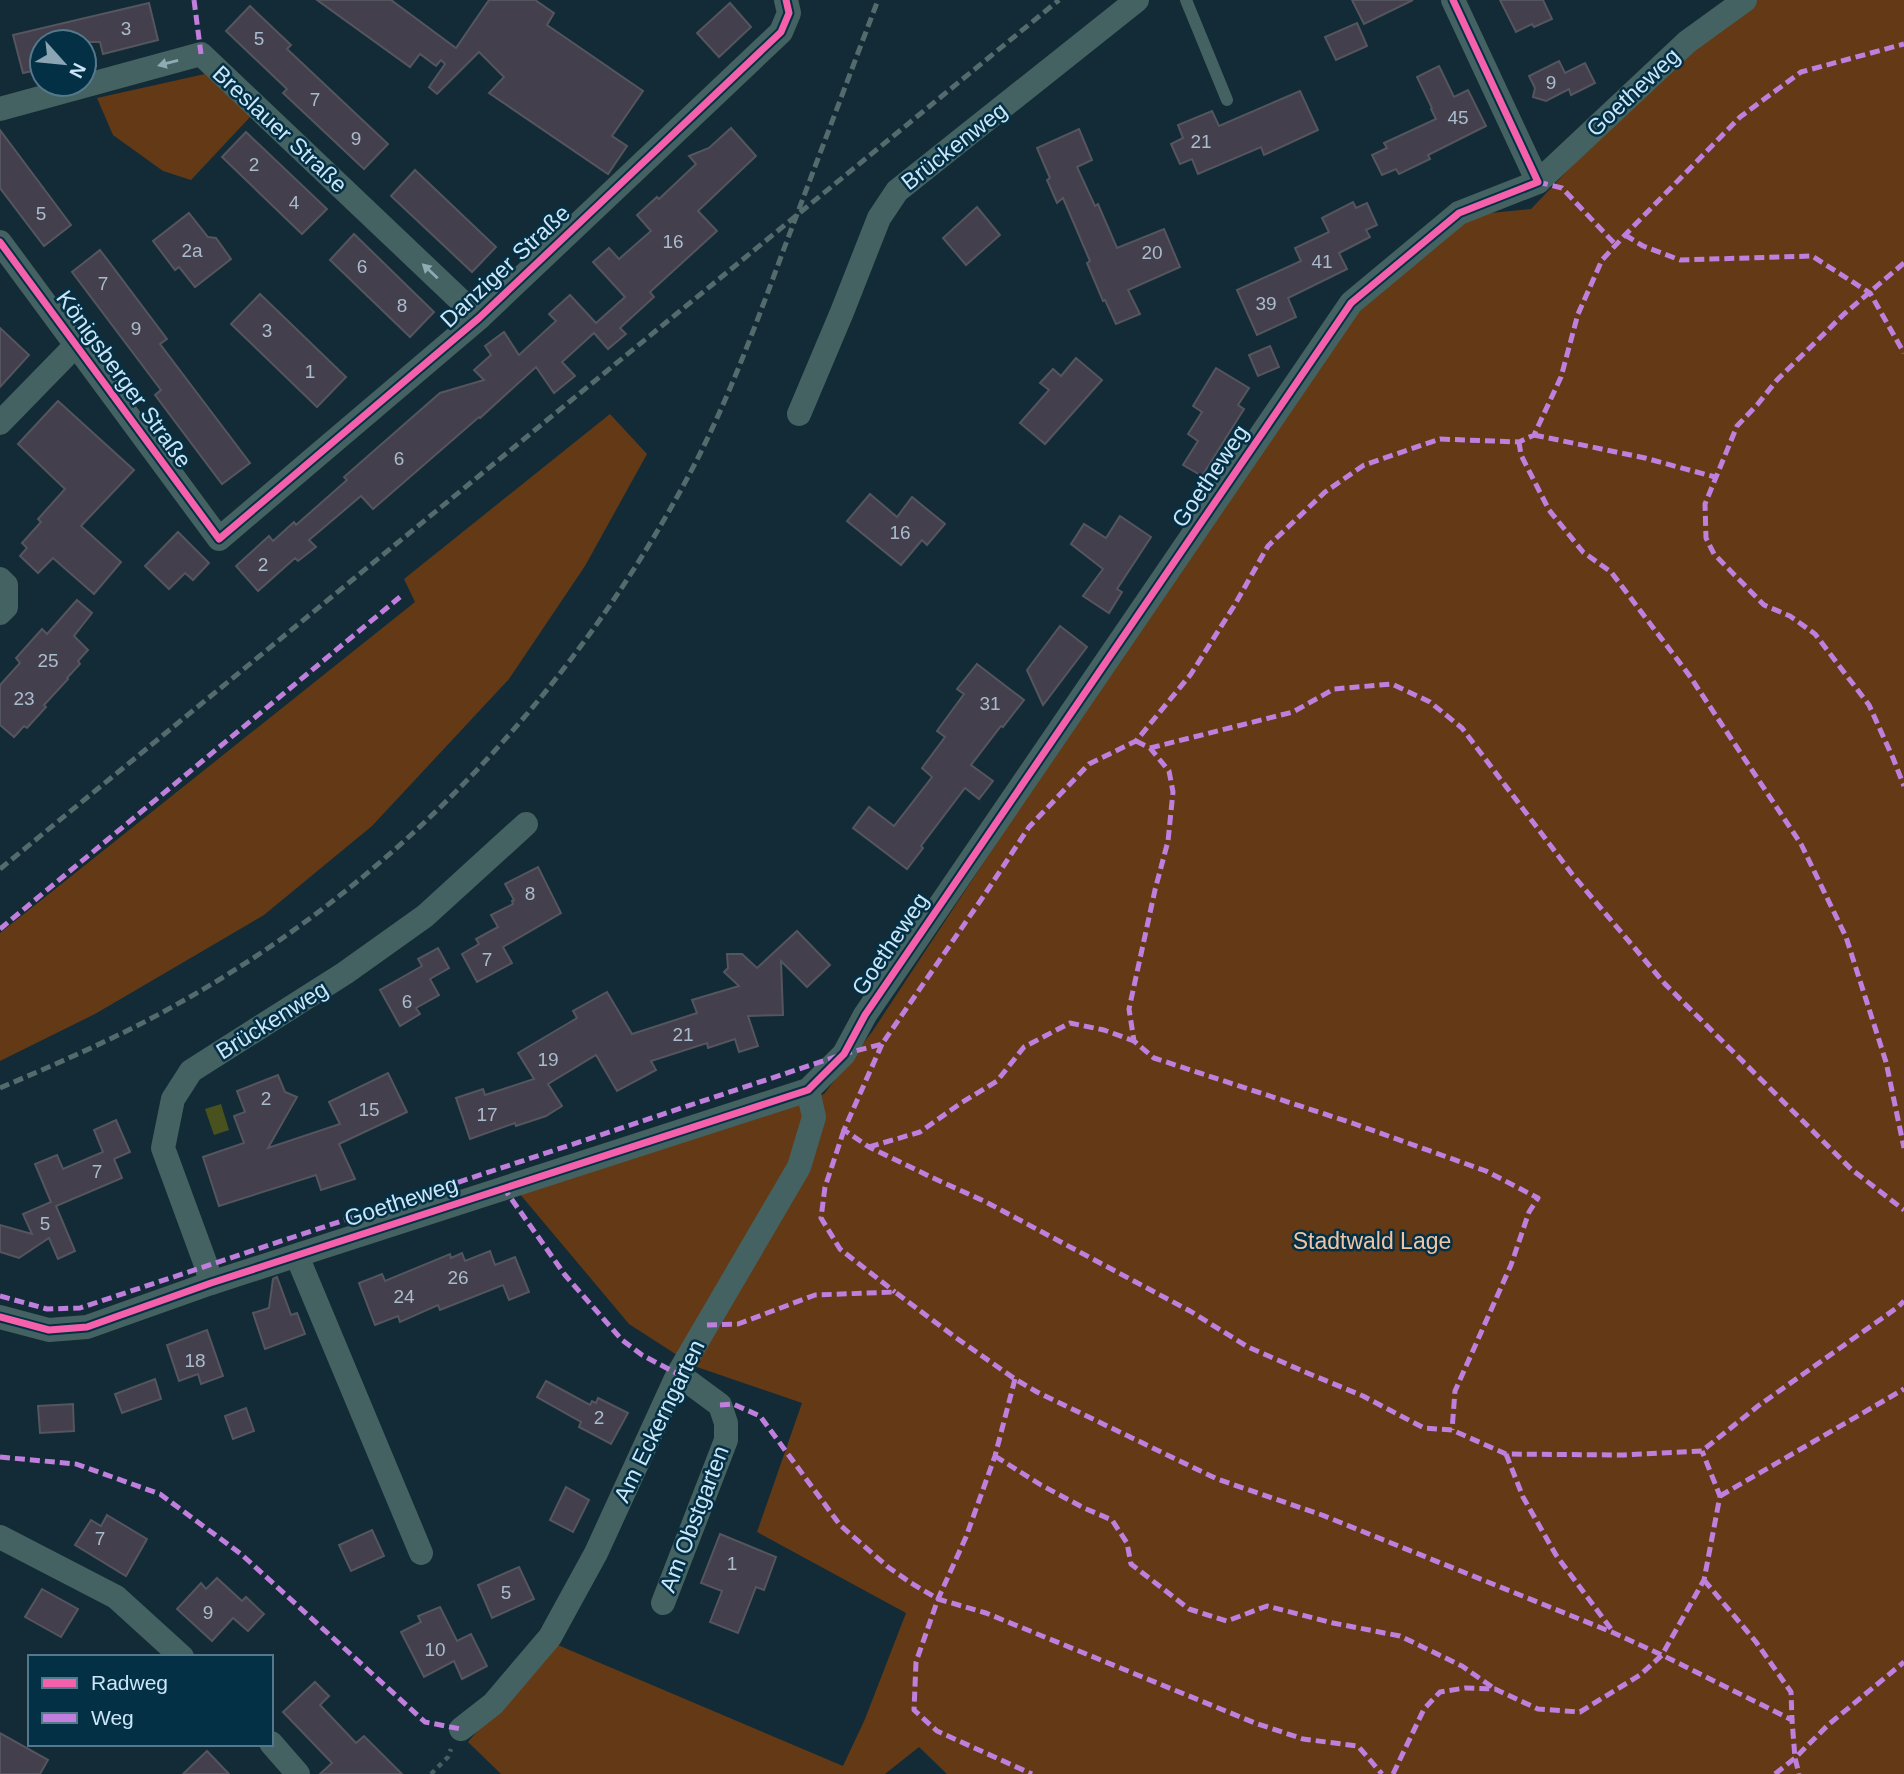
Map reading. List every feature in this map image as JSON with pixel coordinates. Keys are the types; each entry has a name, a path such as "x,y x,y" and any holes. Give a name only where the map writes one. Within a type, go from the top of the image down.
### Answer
{"street":[{"name":"Danziger Straße","path":"219,539 480,318 781,32 789,13 786,0"},
{"name":"Brückenweg","path":"799,414 879,218 897,191 1137,0"},
{"path":"1453,0 1538,182"},
{"name":"Goetheweg","path":"0,1317 49,1330 87,1327 211,1283 808,1090 844,1054 865,1015 1351,303 1459,213 1538,182 1687,41 1745,0"},
{"name":"Breslauer Straße","path":"0,109 201,54 480,318"},
{"name":"Königsberger Straße","path":"0,242 219,539"},
{"path":"0,423 75,346"},
{"path":"0,579 6,585 6,607 0,613"},
{"name":"Brückenweg","path":"211,1283 163,1147 173,1099 191,1071 345,973 425,916 526,824"},
{"name":"Am Eckerngarten","path":"461,1729 493,1704 550,1637 596,1553 678,1374 799,1167 814,1117 808,1090"},
{"path":"297,1256 421,1553"},
{"name":"Am Obstgarten","path":"663,1603 726,1440 726,1423 720,1405 678,1374"},
{"path":"0,1537 116,1597 180,1655"},
{"path":"273,1745 298,1774"}],"lane":[{"path":"1185,0 1227,100"}],"path":[{"path":"431,1774 448,1757"}],"green space":[{"name":"Stadtwald Lage","path":"1743,0 1904,0 1904,1774 947,1774 919,1747 885,1774 501,1774 468,1742 553,1643 843,1766 865,1719 906,1613 757,1532 802,1403 694,1366 629,1324 519,1193 824,1094 872,1032 1005,830 1353,317 1470,215 1531,209 1706,25"},
{"path":"205,74 251,116 191,180 163,171 113,135 98,98"},
{"path":"610,414 647,454 585,566 509,679 372,826 264,915 95,1014 0,1061 0,933 415,602 404,579"}],"shaded area":[{"path":"221,1104 229,1130 214,1135 205,1109"}],"building":[{"path":"317,0 391,0 456,48 489,0 535,0 554,13 547,25 643,91 612,136 627,146 608,174 489,93 504,77 479,52 437,94 429,87 445,64 441,60 436,66 420,54 410,67"},
{"path":"1352,0 1413,0 1364,24"},
{"path":"1500,0 1543,0 1552,19 1516,32"},
{"path":"149,3 158,40 103,54 98,42 98,28 43,28"},
{"path":"730,3 751,27 719,57 697,33"},
{"path":"250,6 291,45 287,49 388,144 364,169 283,93 287,89 226,31"},
{"path":"1357,23 1367,46 1336,60 1325,37"},
{"path":"28,31 28,72 23,73 13,35"},
{"path":"1559,61 1565,73 1585,63 1595,83 1571,95 1569,89 1546,101 1533,97 1535,88 1529,76"},
{"path":"1439,66 1454,97 1468,90 1486,126 1428,155 1430,159 1399,174 1396,169 1382,175 1372,155 1387,148 1384,143 1436,119 1417,77"},
{"path":"1300,91 1318,130 1264,155 1261,147 1198,174 1192,159 1180,164 1171,144 1183,138 1178,125 1212,111 1219,126"},
{"path":"731,128 756,156 698,211 717,231 650,292 654,297 620,328 626,334 608,349 594,333 562,362 575,376 554,393 536,367 373,509 361,496 309,540 316,547 298,561 295,558 258,591 236,566 269,536 273,541 294,522 296,525 347,480 344,477 440,393 484,380 474,370 491,355 485,346 504,332 519,355 556,321 549,314 570,295 596,323 625,297 593,262 609,248 619,259 651,231 637,215 657,197 659,199 696,164 689,156 709,148"},
{"path":"1079,129 1092,160 1077,167 1095,206 1098,204 1117,248 1164,229 1180,267 1128,290 1140,314 1116,324 1087,263 1090,261 1063,198 1057,203 1037,148"},
{"path":"0,130 71,225 44,246 0,188"},
{"path":"246,132 327,209 302,234 222,157"},
{"path":"415,170 496,247 472,272 391,196"},
{"path":"1353,202 1356,208 1367,203 1377,225 1366,230 1370,237 1339,253 1347,269 1288,298 1296,317 1257,335 1237,290 1301,261 1295,248 1329,232 1322,218"},
{"path":"977,207 1000,235 966,265 943,238"},
{"path":"189,213 208,237 216,238 231,259 195,287 179,267 175,270 153,241"},
{"path":"354,234 434,312 410,337 330,260"},
{"path":"100,250 167,339 160,344 250,463 222,484 155,395 161,390 72,272"},
{"path":"260,294 346,377 317,407 231,324"},
{"path":"0,328 29,355 0,387"},
{"path":"1270,346 1279,367 1258,376 1249,355"},
{"path":"1076,358 1102,380 1045,444 1020,423 1049,390 1040,383 1053,369 1061,376"},
{"path":"1216,368 1249,388 1238,405 1244,409 1202,476 1183,465 1198,441 1188,434 1202,412 1193,406"},
{"path":"58,401 134,470 81,526 121,562 94,594 53,558 38,573 20,556 27,548 22,543 41,522 38,519 65,489 18,444"},
{"path":"870,494 897,517 912,497 945,524 927,545 922,540 901,565 847,521"},
{"path":"1120,516 1151,537 1117,589 1122,592 1109,613 1083,596 1103,569 1071,544 1084,524 1106,538"},
{"path":"178,532 209,563 193,580 185,573 169,589 145,566"},
{"path":"77,600 92,613 74,636 88,650 68,679 44,705 46,707 27,728 24,726 14,737 0,725 0,685 20,663 16,658 42,629 47,634"},
{"path":"1060,626 1087,647 1043,705 1027,670"},
{"path":"977,664 1024,700 971,765 993,781 979,799 965,788 907,869 853,828 869,807 894,826 932,777 922,768 945,737 937,731 964,694 957,689"},
{"path":"538,867 561,913 503,947 512,963 477,982 462,954 479,944 476,939 498,927 491,915 513,904 514,900 505,884"},
{"path":"797,931 830,965 807,987 781,961 783,1015 748,1016 758,1046 739,1052 735,1039 708,1048 707,1043 651,1061 656,1070 617,1091 596,1055 548,1084 562,1106 546,1116 516,1126 515,1123 470,1139 456,1098 483,1089 485,1095 534,1079 518,1053 577,1018 573,1011 607,992 632,1034 697,1013 692,1000 739,986 724,972 728,968 727,954 742,954 757,968"},
{"path":"438,948 449,968 430,979 439,995 416,1008 420,1014 400,1026 380,990 422,966 418,959"},
{"path":"388,1073 407,1112 339,1144 355,1179 321,1190 316,1175 219,1206 203,1157 244,1143 234,1116 245,1112 237,1091 278,1075 285,1092 297,1097 268,1148 340,1124 329,1102"},
{"path":"116,1120 130,1152 114,1159 122,1178 56,1206 75,1251 58,1259 49,1238 19,1258 0,1252 0,1225 32,1234 23,1214 51,1202 35,1164 57,1155 63,1169 103,1152 94,1130"},
{"path":"490,1251 495,1265 515,1257 529,1292 509,1300 503,1285 440,1310 438,1305 400,1322 398,1316 375,1325 359,1283 382,1274 385,1281 450,1254 451,1258 462,1253 465,1261"},
{"path":"277,1277 291,1315 297,1313 305,1334 265,1349 253,1313 269,1308 273,1279"},
{"path":"207,1330 223,1376 201,1384 198,1374 179,1381 167,1345"},
{"path":"155,1379 161,1399 122,1413 115,1394"},
{"path":"546,1381 590,1405 592,1401 596,1403 598,1398 628,1413 611,1444 579,1427 581,1422 537,1397"},
{"path":"73,1404 74,1431 40,1433 38,1406"},
{"path":"246,1408 254,1431 233,1439 225,1416"},
{"path":"566,1487 589,1500 573,1532 550,1520"},
{"path":"107,1515 147,1539 126,1576 75,1545 91,1520 101,1526"},
{"path":"372,1530 384,1556 351,1571 339,1545"},
{"path":"720,1534 776,1557 764,1590 756,1587 738,1633 710,1622 722,1591 701,1583"},
{"path":"519,1567 534,1599 492,1618 478,1585"},
{"path":"217,1578 242,1601 246,1597 264,1614 248,1631 233,1618 212,1641 177,1609 201,1583 206,1589"},
{"path":"42,1589 78,1609 61,1637 25,1617"},
{"path":"440,1607 457,1641 471,1634 487,1666 462,1679 454,1661 424,1677 401,1632 421,1622 418,1616"},
{"path":"315,1682 329,1696 320,1705 356,1743 364,1736 402,1774 320,1774 332,1763 283,1712"},
{"path":"0,1733 48,1760 40,1774 0,1774"},
{"path":"207,1751 229,1774 183,1774"}],"railway":[{"path":"0,1088 109,1040 172,1007 253,958 329,904 401,844 469,778 532,709 589,634 642,556 703,447 752,333 878,0"},
{"path":"0,869 1059,0"}],"marked path":[{"path":"194,0 201,54"},
{"path":"0,1296 47,1309 80,1308 844,1054 882,1044 1029,827 1089,764 1136,741 1191,674 1268,546 1325,492 1364,465 1440,439 1519,442 1534,435 1561,377 1578,314 1602,260 1625,235 1740,117 1801,72 1904,44"},
{"path":"1538,182 1562,188 1616,245"},
{"path":"1625,235 1643,246 1680,260 1812,256 1870,293 1904,353"},
{"path":"1904,263 1844,314 1777,380 1737,426 1705,504 1706,538 1714,554 1764,605 1790,616 1815,634 1869,705 1904,786"},
{"path":"1534,435 1645,458 1715,477"},
{"path":"1519,442 1521,455 1549,510 1583,552 1611,572 1689,675 1801,844 1846,937 1886,1062 1904,1148"},
{"path":"0,929 400,597"},
{"path":"1150,748 1293,712 1334,689 1392,684 1430,702 1462,728 1572,874 1665,984 1851,1169 1904,1210"},
{"path":"1136,741 1150,748 1169,771 1173,792 1168,841 1129,1009 1134,1041 1154,1058 1352,1123 1486,1171 1538,1198 1529,1212 1511,1265 1455,1391 1452,1430"},
{"path":"869,1147 920,1132 997,1081 1024,1047 1070,1023 1104,1030 1134,1041"},
{"path":"882,1044 844,1130 869,1147 986,1202 1190,1311 1248,1347 1363,1396 1424,1428 1452,1430 1506,1454 1624,1455 1702,1451 1758,1406 1904,1301"},
{"path":"844,1130 825,1187 821,1218 840,1249 895,1292"},
{"path":"503,1187 565,1275 622,1340 642,1355 678,1374"},
{"path":"707,1325 738,1324 815,1295 895,1292 955,1337 1037,1392 1217,1479 1322,1515 1614,1633 1792,1720 1799,1774"},
{"path":"1015,1379 995,1456 916,1662 914,1710 937,1731 1032,1774"},
{"path":"1720,1496 1904,1389"},
{"path":"720,1405 733,1404 760,1416 840,1525 888,1567 938,1599 986,1613 1255,1723 1303,1739 1358,1746 1382,1774"},
{"path":"1393,1774 1424,1709 1440,1692 1465,1688 1495,1689 1538,1709 1580,1712 1640,1675 1662,1655 1704,1580 1720,1496 1702,1451"},
{"path":"1506,1454 1523,1497 1556,1555 1614,1633"},
{"path":"995,1456 1041,1485 1112,1520 1127,1543 1131,1564 1189,1609 1227,1621 1267,1606 1400,1636 1462,1666 1495,1689"},
{"path":"0,1457 76,1464 160,1494 241,1554 425,1722 461,1729"},
{"path":"1704,1580 1756,1642 1791,1692 1792,1720"},
{"path":"1775,1774 1828,1725 1904,1662"}],"cycle path":[{"path":"0,242 219,539 479,318 781,32 789,13 786,0"},
{"path":"0,1317 49,1330 87,1327 211,1283 808,1090 844,1054 865,1015 1351,303 1459,213 1538,182 1453,0"}]}
